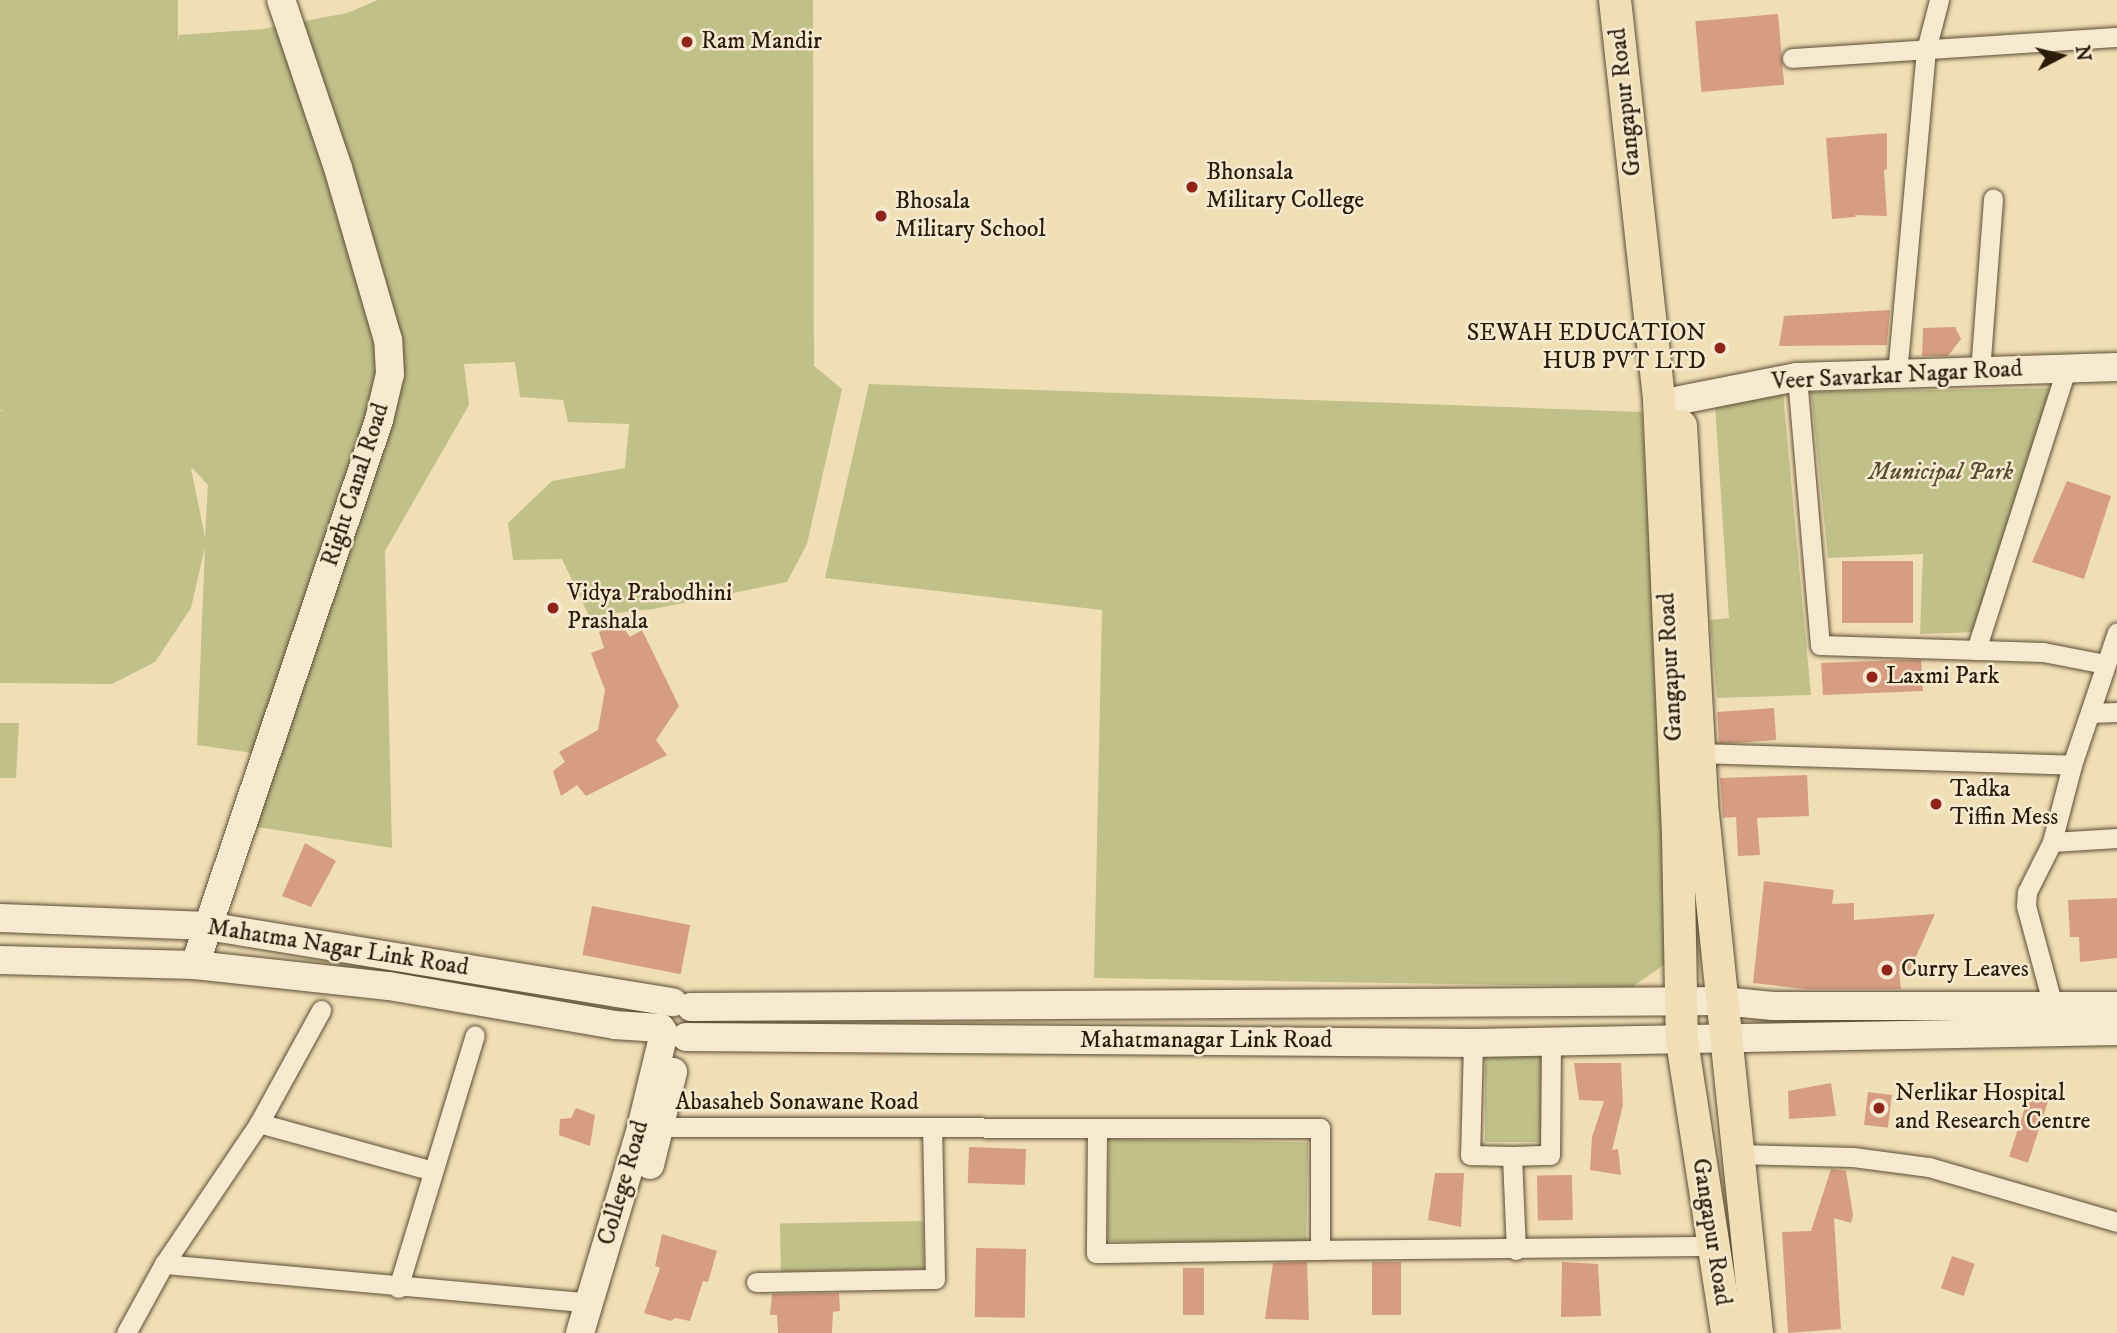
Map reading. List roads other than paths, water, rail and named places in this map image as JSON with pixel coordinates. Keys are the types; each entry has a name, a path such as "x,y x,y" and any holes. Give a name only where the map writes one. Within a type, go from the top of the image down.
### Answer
{"main road":[{"name":"Right Canal Road","path":"195,965 379,419 390,374 387,340 338,168 281,0"},
{"name":"Gangapur Road","path":"1615,0 1659,400 1683,1001 1682,1041 1727,1333"},
{"name":"Gangapur Road","path":"1635,0 1680,400 1699,753 1725,1041 1757,1333"},
{"name":"Veer Savarkar Nagar Road","path":"1680,400 1797,377 2117,367"},
{"name":"Mahatma Nagar Link Road","path":"0,918 208,926 682,1004"},
{"name":"Mahatma Nagar Link Road","path":"0,960 195,965 389,986 673,1034"},
{"name":"Mahatmanagar Link Road","path":"682,1004 1722,1001 2057,1021"},
{"path":"673,1034 660,1015 682,1004"},
{"path":"2057,1021 2117,1006"},
{"name":"Mahatmanagar Link Road","path":"673,1034 1473,1044 1725,1041 2057,1021"},
{"path":"2057,1021 2117,1031"},
{"name":"College Road","path":"600,1333 662,1127 673,1034"},
{"name":"College Road","path":"580,1333 641,1128 673,1034"}],"street":[{"path":"1897,374 1926,50 1939,0"},
{"path":"1793,58 2117,37"},
{"path":"1979,372 1993,198"},
{"path":"1976,650 2066,369"},
{"path":"1797,377 1820,645 2043,652 2105,664"},
{"path":"2057,1021 2026,906 2027,892 2052,842 2072,765 2117,632"},
{"path":"2090,713 2117,712"},
{"path":"1699,753 2072,765"},
{"path":"2052,842 2117,838"},
{"path":"126,1333 164,1264 259,1123 321,1010"},
{"path":"398,1288 475,1035"},
{"path":"1473,1044 1470,1154 1550,1155 1551,1041"},
{"path":"259,1123 433,1171"},
{"name":"Abasaheb Sonawane Road","path":"662,1127 1097,1130 1320,1128 1320,1250"},
{"name":"Abasaheb Sonawane Road","path":"756,1282 935,1279 932,1128"},
{"path":"1097,1130 1096,1253 1713,1246"},
{"path":"1737,1154 1853,1157 1929,1167 2117,1222"},
{"path":"1512,1156 1516,1250"},
{"path":"164,1264 398,1288 589,1303"}],"place":[{"name":"Ram Mandir","path":"687,42"},
{"name":"Bhonsala Military College","path":"1192,187"},
{"name":"Bhosala Military School","path":"881,216"},
{"name":"SEWAH EDUCATION HUB PVT LTD","path":"1720,348"},
{"name":"Vidya Prabodhini Prashala","path":"553,608"},
{"name":"Laxmi Park","path":"1872,677"},
{"name":"Tadka Tiffin Mess","path":"1936,804"},
{"name":"Curry Leaves","path":"1887,970"},
{"name":"Nerlikar Hospital and Research Centre","path":"1879,1108"}],"park label":[{"name":"Municipal Park","path":"1941,473"}]}
